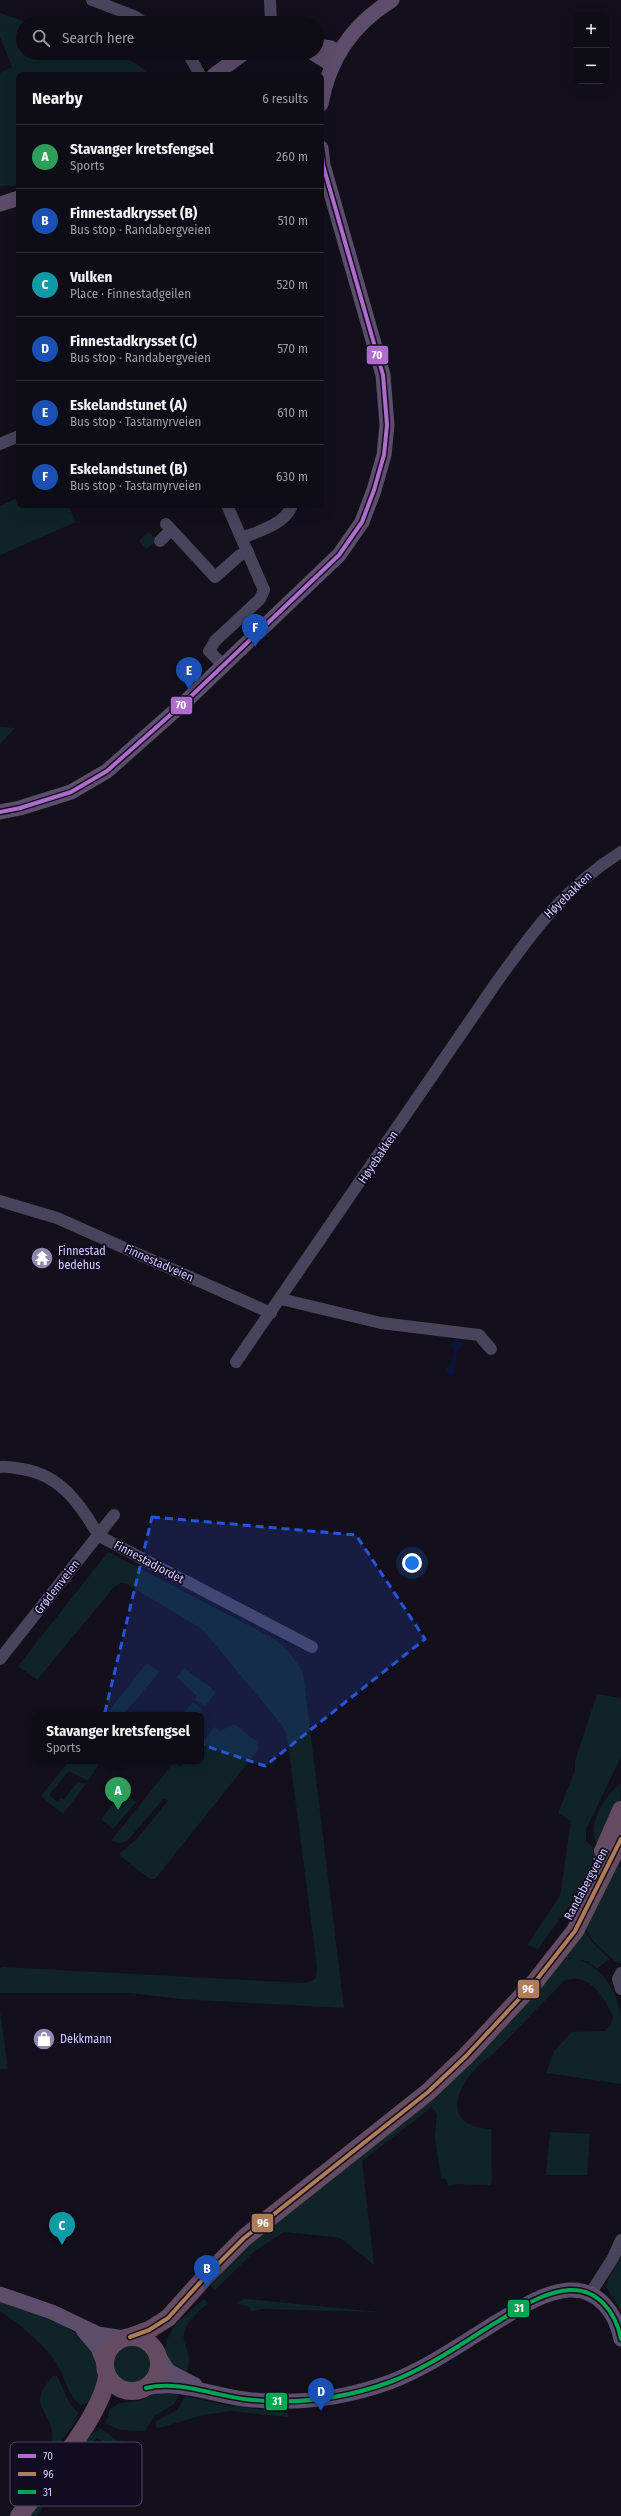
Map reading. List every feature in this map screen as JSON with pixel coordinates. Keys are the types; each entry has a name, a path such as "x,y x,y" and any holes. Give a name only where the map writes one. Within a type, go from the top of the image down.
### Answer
{"highway":[{"name":"Randabergveien","path":"380,2129 458,2056 525,1979 576,1907 621,1810"},
{"name":"Randabergveien","path":"127,2338 149,2330 168,2318 205,2277 244,2238 428,2092 466,2056 534,1983 574,1931 621,1839"},
{"name":"Randabergveien","path":"157,2353 168,2318"},
{"path":"74,2442 87,2424 102,2395 108,2350 127,2338 149,2343 157,2353 158,2372 140,2390 115,2399 87,2424"},
{"path":"106,2369 115,2386 140,2390"},
{"path":"19,2516 26,2506"}],"main road":[{"path":"324,94 335,58 356,28 375,10 392,0"},
{"path":"324,47 331,48 335,58"},
{"path":"324,56 335,58"},
{"path":"218,72 234,60"},
{"path":"0,812 20,808 71,792 107,771 223,665 339,555 362,522 374,490 384,455 387,425 383,375 324,168"},
{"path":"0,204 16,199"},
{"path":"140,2390 165,2385 245,2399 280,2401 319,2400 355,2393 391,2382 426,2365 520,2308 541,2298 568,2290 590,2294 600,2300 612,2314 621,2339"},
{"path":"0,2294 52,2312 79,2327 107,2337 127,2338"},
{"path":"79,2327 94,2342 106,2369"},
{"path":"157,2353 168,2371 212,2393"}],"street":[{"path":"92,0 134,16"},
{"path":"270,0 271,16"},
{"path":"192,60 198,72"},
{"path":"0,444 16,437"},
{"path":"223,665 209,651 215,641 260,599 264,590 228,508"},
{"path":"242,538 280,521 291,508"},
{"path":"160,541 168,527 215,577 240,555 248,552"},
{"name":"Høyebakken","path":"281,1300 496,983 541,922 563,896 586,877 621,852"},
{"name":"Finnestadveien","path":"0,1201 57,1218 271,1313"},
{"path":"236,1362 281,1300 381,1323 479,1335 491,1349"},
{"path":"0,1467 37,1472 65,1488 84,1510 99,1536"},
{"name":"Grødemveien","path":"0,1659 99,1536 114,1515"},
{"name":"Finnestadjordet","path":"99,1536 312,1647"},
{"path":"621,1973 618,1979 621,1989"},
{"path":"590,2294 613,2258 621,2240"}],"highlighted area":[{"path":"152,1517 356,1535 425,1639 265,1766 105,1712"}],"green space":[{"path":"0,13 16,19 16,60 129,60 139,65 145,72 16,72 16,185 0,186 0,73 12,67 0,37"},
{"path":"16,498 16,508 69,508 76,522 0,555 0,506"},
{"path":"148,532 158,540 146,549 139,541"},
{"path":"0,727 15,728 0,744"},
{"path":"108,1552 273,1638 289,1652 303,1672 344,2008 181,1999 130,1993 0,1993 0,1968 3,1967 302,1983 310,1982 316,1978 317,1966 287,1735 282,1725 202,1629 127,1584 121,1583 114,1587 37,1680 18,1666"},
{"path":"147,1663 159,1672 126,1712 108,1712"},
{"path":"184,1668 216,1692 205,1706 195,1700 197,1696 177,1677"},
{"path":"597,1694 621,1698 621,1757 586,1829 586,1841 598,1852 578,1893 538,1949 527,1945 560,1896 571,1821 558,1813 575,1771 575,1761"},
{"path":"193,1702 202,1710 201,1712 185,1712"},
{"path":"234,1724 256,1741 259,1749 155,1879 150,1879 120,1856 120,1853 136,1840 168,1801 164,1798 128,1840 122,1843 111,1841 172,1764 177,1764 181,1767 181,1764 204,1764 204,1740 214,1727 220,1731"},
{"path":"67,1764 99,1764 88,1781 69,1771 49,1795 58,1802 61,1798 63,1800 78,1782 86,1784 63,1814 41,1796"},
{"path":"621,1784 620,1806 598,1844 594,1837 595,1821 603,1803 615,1788"},
{"path":"123,1791 136,1802 113,1829 101,1819"},
{"path":"618,1861 621,1868 621,1962 617,1963 593,1941 585,1927"},
{"path":"583,1928 592,1942 609,1959 597,1969 587,1961 563,1957"},
{"path":"576,1958 593,1967 600,1973 616,1996 621,2015 621,2084 546,2073 554,2051 572,2032 605,2031 611,2025 613,2017 610,2009 600,1994 588,1983 573,1979 564,1981 493,2054 471,2074 463,2086 458,2098 458,2109 462,2119 473,2126 491,2129 492,2182 490,2185 457,2184 448,2186 446,2179 441,2178 435,2137 437,2114 432,2107 362,2161 374,2265 342,2239 284,2232 256,2250 215,2290 210,2286 218,2274 559,1960"},
{"path":"0,2011 8,2069 0,2069"},
{"path":"550,2132 590,2134 587,2175 546,2175"},
{"path":"621,2258 621,2311 606,2287 608,2279"},
{"path":"204,2299 208,2303 190,2321 184,2332 185,2344 189,2358 187,2372 173,2365 166,2352 166,2341 176,2324"},
{"path":"245,2299 379,2312 261,2309 251,2312 250,2307 236,2303"},
{"path":"0,2300 47,2317 78,2335 90,2347 97,2360 98,2376 92,2400 82,2406 72,2396 53,2358 28,2333 0,2311"},
{"path":"132,2345 142,2348 148,2354 151,2364 148,2374 142,2380 132,2383 122,2380 116,2374 113,2364 116,2354 122,2348"},
{"path":"53,2376 57,2376 70,2404 78,2413 74,2424 61,2442 52,2442 50,2423 41,2406 41,2394"},
{"path":"158,2392 179,2395 174,2404 154,2416 145,2431 120,2430 105,2423 109,2416 108,2411 119,2403 140,2401"},
{"path":"185,2396 225,2405 288,2413 288,2417 231,2411 203,2415 159,2428 156,2427 156,2421 177,2410"},
{"path":"101,2428 116,2440 128,2442 104,2442 97,2438 93,2442 85,2442 90,2436"},
{"path":"34,2506 44,2506 37,2516 26,2516"}],"water":[{"path":"455,1338 461,1341 463,1345 457,1352 455,1373 450,1376 445,1372 451,1363 454,1352 451,1345"}],"transit line":[{"name":"70","path":"0,812 20,808 71,792 107,771 186,701 339,555 362,522 374,490 384,455 387,425 383,375 324,168"},
{"name":"96","path":"130,2337 149,2330 168,2318 205,2277 244,2238 428,2092 466,2056 534,1983 575,1931 621,1839"},
{"name":"31","path":"146,2388 158,2386 182,2387 232,2397 262,2401 299,2401 354,2393 390,2382 417,2370 521,2307 559,2291 579,2290 589,2293 597,2298 604,2304 615,2320 621,2339"}],"place":[{"name":"Eskelandstunet (B)","path":"255,647"},
{"name":"Eskelandstunet (A)","path":"189,690"},
{"name":"Finnestad bedehus","path":"42,1258"},
{"name":"Stavanger kretsfengsel","path":"118,1810"},
{"name":"Dekkmann","path":"44,2039"},
{"name":"Vulken","path":"62,2245"},
{"name":"Finnestadkrysset (B)","path":"207,2288"},
{"name":"Finnestadkrysset (C)","path":"321,2411"}]}
